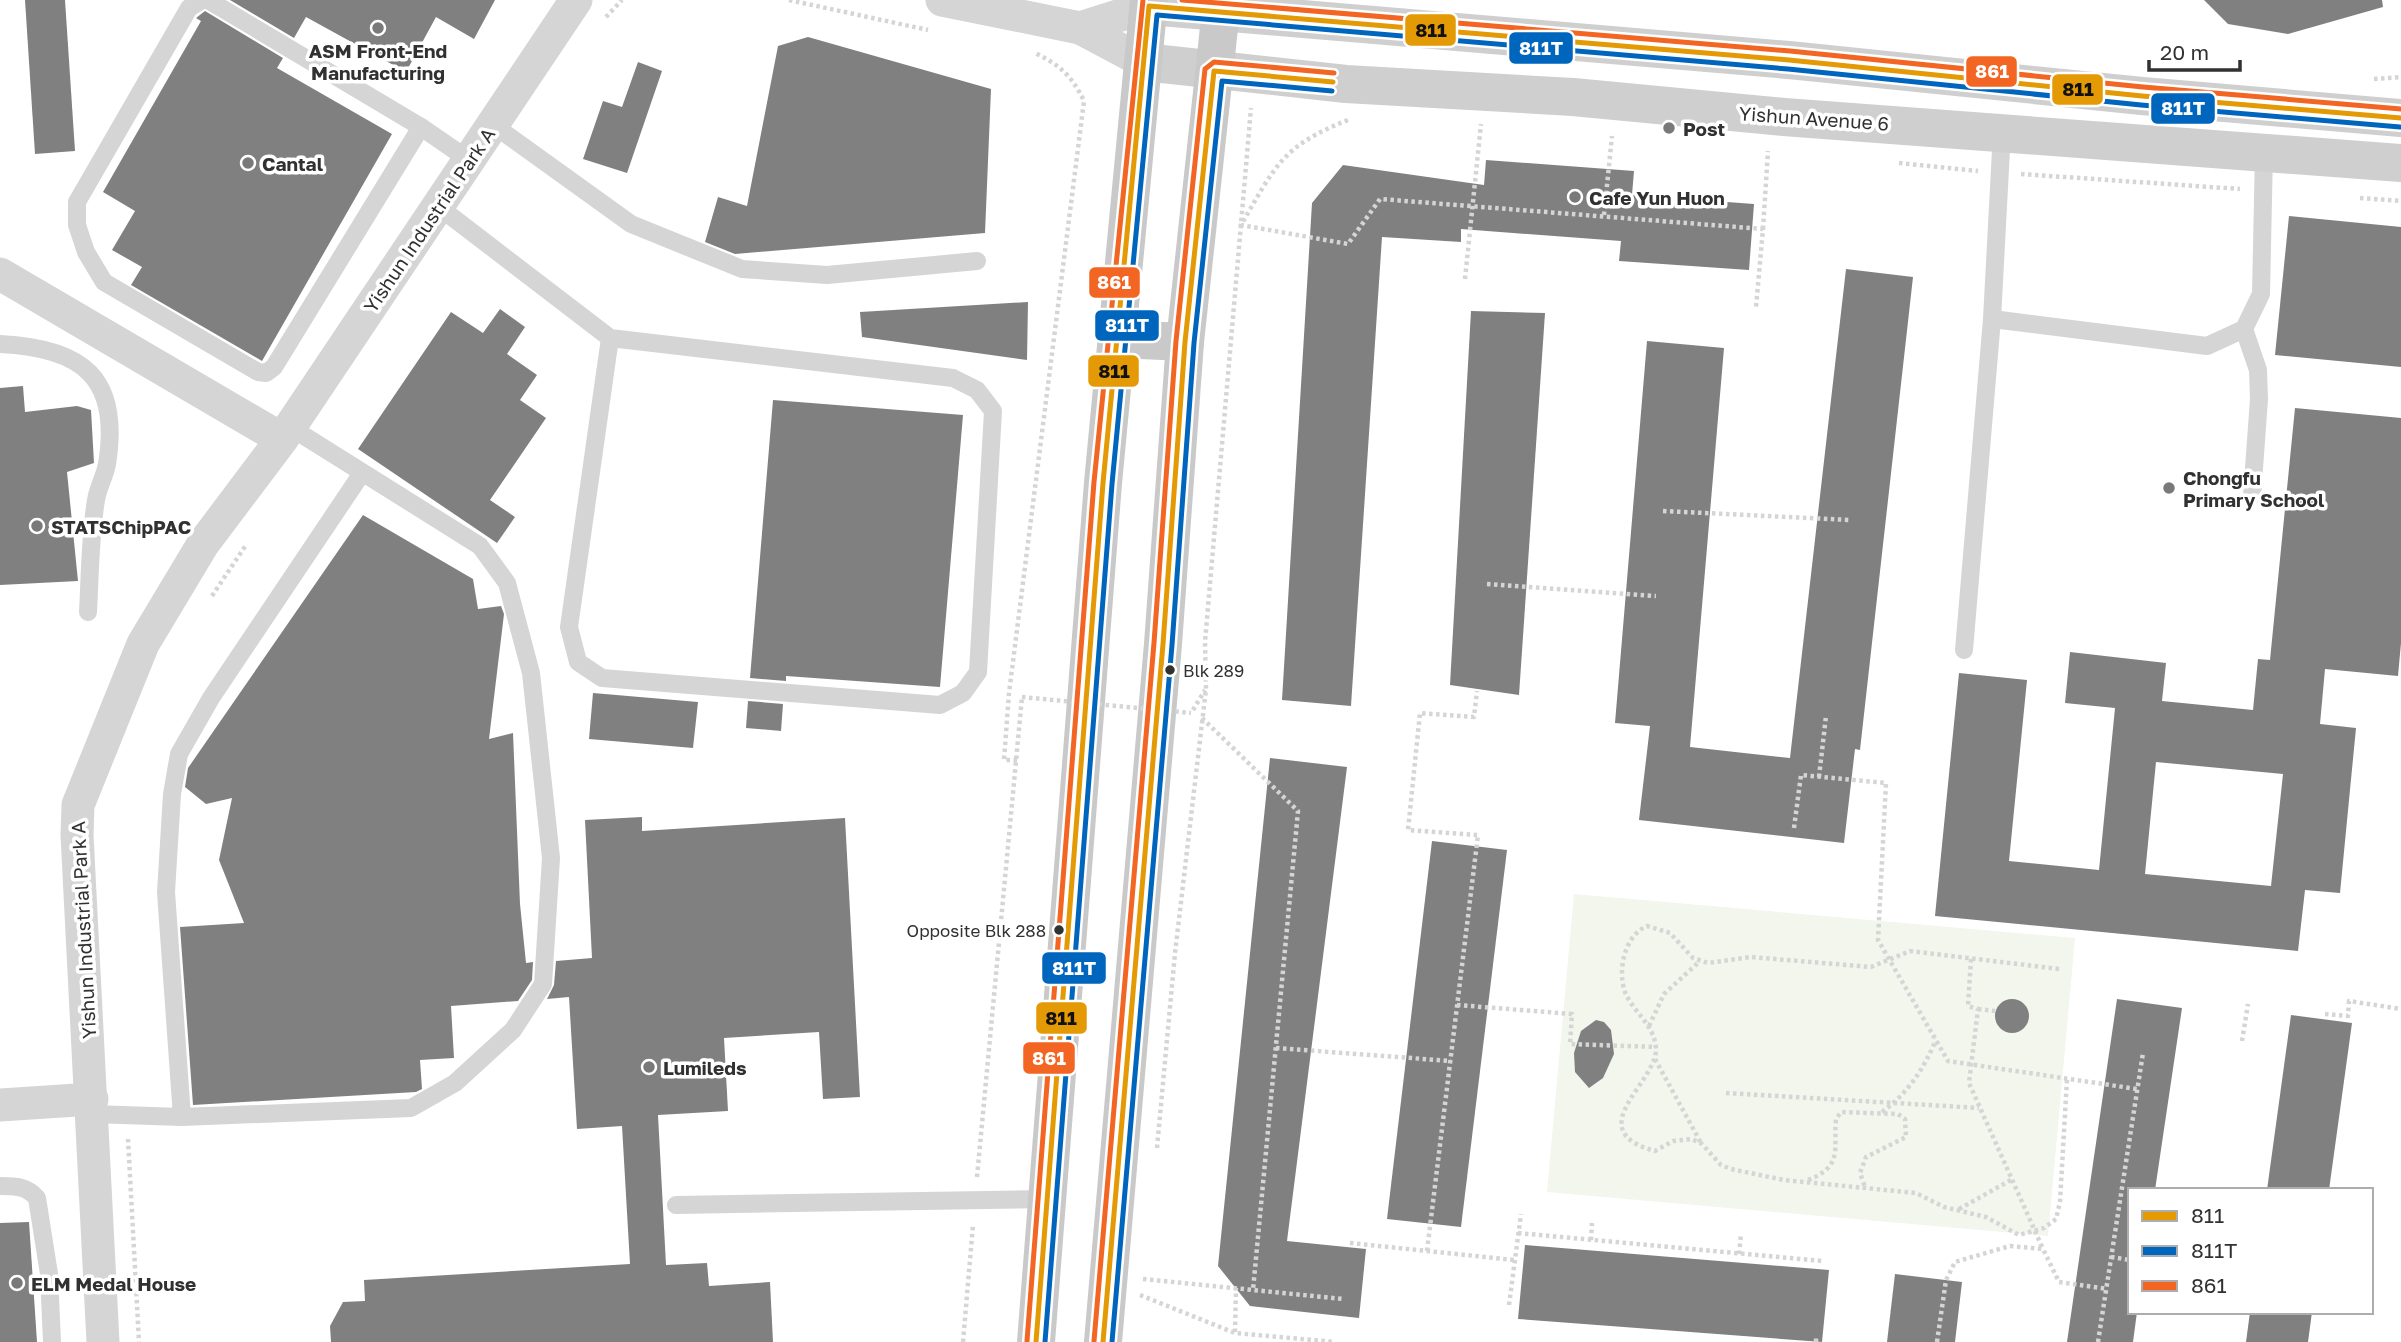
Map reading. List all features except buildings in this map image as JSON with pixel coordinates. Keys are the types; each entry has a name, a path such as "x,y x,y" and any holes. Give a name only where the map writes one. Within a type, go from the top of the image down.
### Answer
{"main road":[{"path":"1036,1342 1050,1199 1103,483 1149,3 1222,7 2143,96 2401,117"},
{"path":"1103,1342 1163,643 1185,342 1222,7"},
{"name":"Yishun Avenue 6","path":"1144,62 1214,71 2401,163"},
{"path":"1118,339 1185,342"}],"street":[{"name":"Yishun Industrial Park A","path":"103,1342 77,835 78,805 143,644 204,544 286,433 576,0"},
{"path":"943,0 1080,28 1144,62"},
{"path":"1080,28 1149,3"},
{"path":"0,274 286,433"},
{"path":"0,1105 92,1106"}],"lane":[{"path":"202,0 189,8 77,202 77,225 86,252 104,282 258,372 266,373 274,367 421,127"},
{"path":"208,0 421,127 469,160"},
{"path":"492,124 631,223 742,269 827,275 976,261"},
{"path":"1964,650 1992,319 2002,131"},
{"path":"1992,319 2207,346 2244,329 2261,294 2264,152"},
{"path":"439,207 610,338 953,378 977,390 993,411 978,672 963,693 940,705 602,678 578,662 569,628 610,338"},
{"path":"2244,329 2258,370 2259,399 2252,496"},
{"path":"0,344 40,347 70,359 92,374 103,390 110,409 107,464 96,497 93,523 88,612"},
{"path":"92,1106 182,1117 411,1108 455,1083 513,1030 543,984 551,858 531,673 507,583 480,546 362,473 286,433"},
{"path":"182,1117 166,892 172,794 179,754 211,698 362,473"},
{"path":"0,1186 20,1186 30,1190 37,1198 49,1274 52,1342"},
{"path":"676,1205 1050,1199"}],"path":[{"path":"789,0 933,31"},
{"path":"1017,760 1004,760 1009,693 1084,101 1075,81 1060,65 1028,50"},
{"path":"1156,1161 1206,689 1205,642 1252,102"},
{"path":"1241,225 1286,153 1315,133 1353,118"},
{"path":"1465,279 1481,123"},
{"path":"1604,215 1612,136"},
{"path":"1756,307 1768,151"},
{"path":"1241,225 1348,244 1380,199 1472,204 1763,229"},
{"path":"1663,511 1850,520"},
{"path":"1487,584 1657,596"},
{"path":"963,1342 1023,697 1191,713 1206,689"},
{"path":"1427,1251 1478,835 1408,830 1420,713 1474,717 1477,691"},
{"path":"1819,777 1826,716"},
{"path":"1202,718 1298,811 1253,1290"},
{"path":"1794,828 1801,775 1886,783 1878,940 1948,1061 2137,1089"},
{"path":"1699,961 1670,933 1659,928 1647,926 1633,934 1624,959 1622,980 1625,992 1649,1027 1656,1047 1655,1059 1624,1110 1622,1124 1633,1142 1655,1151 1683,1139 1702,1144"},
{"path":"1649,1027 1664,995 1699,961 1751,957 1871,967 1910,951 2059,969"},
{"path":"1971,959 1968,1006 1995,1011"},
{"path":"2325,1014 2348,1016 2349,1001 2401,1009"},
{"path":"2242,1041 2248,1004"},
{"path":"1457,1005 1572,1014 1570,1044 1656,1047"},
{"path":"1978,1009 1969,1083 2011,1180 2059,1282 2107,1289"},
{"path":"1881,1113 1896,1102 1919,1074 1936,1040"},
{"path":"1276,1048 1451,1060"},
{"path":"2098,1342 2143,1053"},
{"path":"1655,1059 1702,1144 1713,1158 1731,1169 1804,1182 1916,1193 1986,1217 2019,1235 2035,1232 2056,1219 2060,1202 2067,1079"},
{"path":"1726,1093 1979,1108"},
{"path":"1804,1182 1819,1176 1834,1158 1838,1147 1836,1119 1840,1112 1898,1114 1905,1119 1906,1137 1866,1157 1860,1172 1865,1187"},
{"path":"1958,1209 2011,1180"},
{"path":"1508,1306 1521,1214"},
{"path":"1591,1240 1592,1223"},
{"path":"1518,1233 1822,1261"},
{"path":"1739,1254 1741,1234"},
{"path":"1350,1243 1514,1260"},
{"path":"1937,1342 1946,1280 1955,1262 2010,1246 2043,1249"},
{"path":"2111,1257 2128,1260"},
{"path":"1137,1307 1144,1266"},
{"path":"1142,1279 1343,1299"},
{"path":"1235,1333 1236,1288"},
{"path":"1139,1295 1235,1333 1335,1342"}],"shaded area":[{"path":"1574,894 2075,938 2048,1236 1547,1192"}],"transit line":[{"name":"861","path":"1027,1341 1094,482 1143,0"},
{"name":"861","path":"1182,0 1790,51 2143,87 2401,109"},
{"name":"811","path":"1036,1342 1103,483 1149,6 1789,60 2142,96 2401,118"},
{"name":"811T","path":"1045,1342 1112,484 1157,15 1788,69 2141,105 2400,127"},
{"name":"861","path":"1094,1341 1154,643 1176,341 1205,69 1214,62 1334,73"},
{"name":"811","path":"1103,1342 1163,644 1185,342 1214,71 1333,82"},
{"name":"811T","path":"1112,1342 1172,645 1194,343 1222,81 1332,91"}],"place":[{"name":"ASM Front-End Manufacturing","path":"378,28"},
{"name":"Post","path":"1669,128"},
{"name":"Cantal","path":"248,163"},
{"name":"Cafe Yun Huon","path":"1575,197"},
{"name":"Chongfu Primary School","path":"2169,488"},
{"name":"STATSChipPAC","path":"37,526"},
{"name":"Blk 289","path":"1170,670"},
{"name":"Opposite Blk 288","path":"1059,930"},
{"name":"Lumileds","path":"649,1067"},
{"name":"ELM Medal House","path":"17,1283"}]}
